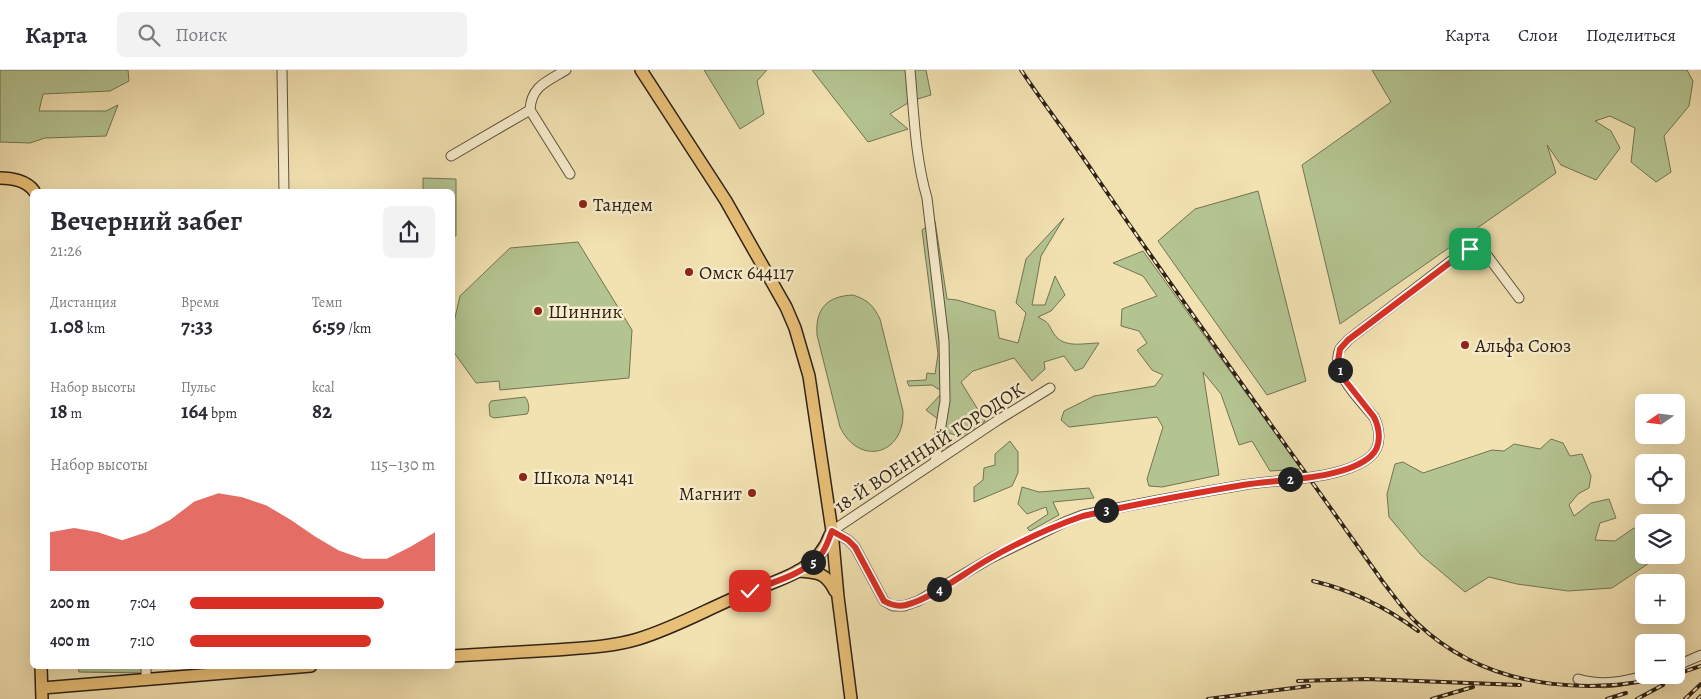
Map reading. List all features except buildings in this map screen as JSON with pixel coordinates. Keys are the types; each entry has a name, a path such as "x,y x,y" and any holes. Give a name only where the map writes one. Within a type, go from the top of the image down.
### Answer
{"main road":[{"path":"641,70 726,202 786,306 795,328 809,376 832,531 851,699"},
{"path":"0,178 9,178 24,183 33,189"},
{"path":"455,656 589,648 630,641 673,627 735,597 798,572 822,553 832,531"},
{"path":"798,572 821,574 830,582 838,597"},
{"path":"41,669 42,693 146,680 275,669"}],"street":[{"path":"282,70 284,189"},
{"path":"566,70 537,88 532,95 530,110 570,174"},
{"path":"910,70 917,150 927,198 944,340 945,401 935,462"},
{"path":"451,156 530,110"},
{"name":"18-Й ВОЕННЫЙ ГОРОДОК","path":"1050,388 998,420 832,531 848,540 855,547 884,601 893,606 904,606 918,601 991,558 1066,522 1083,516 1241,485 1335,473 1351,468 1374,454 1379,439 1374,417 1344,379 1339,368 1340,349 1348,340 1450,262 1470,249 1486,254 1518,298"},
{"path":"1685,662 1701,655"},
{"path":"146,669 146,680"},
{"path":"1578,679 1592,683 1610,683 1635,679"}],"green space":[{"path":"0,70 128,70 129,81 110,91 43,94 39,111 106,111 118,105 106,136 45,138 30,143 0,142"},
{"path":"704,70 767,70 757,81 764,114 740,129"},
{"path":"812,70 926,70 931,95 911,101 890,114 908,129 868,142"},
{"path":"1372,70 1687,70 1693,81 1689,106 1664,136 1671,172 1656,182 1631,162 1635,128 1610,116 1595,121 1611,131 1620,148 1596,180 1561,165 1547,145 1556,173 1340,324 1302,165 1391,102"},
{"path":"423,178 456,179 456,236 455,189 423,189"},
{"path":"1258,191 1306,381 1267,395 1158,241 1195,209"},
{"path":"1064,218 1041,256 1032,305 1045,305 1055,276 1065,295 1051,311 1038,317 1047,323 1058,339 1063,342 1075,344 1099,343 1083,368 1075,371 1064,356 1044,362 1045,369 1032,381 1014,358 973,371 961,382 985,421 965,438 949,433 951,446 933,451 942,422 926,410 943,392 932,385 909,386 907,381 926,380 927,373 935,374 938,354 922,230 935,221 947,299 995,311 999,338 1018,343 1026,313 1016,303 1026,259"},
{"name":"Шинник","path":"578,242 632,330 629,378 500,390 499,381 476,383 455,354 455,317 460,296 510,248"},
{"path":"1143,251 1301,469 1270,471 1252,441 1239,445 1221,394 1203,372 1219,475 1162,487 1149,486 1147,479 1163,427 1157,417 1069,427 1061,420 1064,411 1094,396 1155,386 1163,375 1152,370 1137,350 1147,343 1139,331 1121,326 1122,309 1157,296 1143,276 1113,263"},
{"path":"853,295 869,304 880,319 903,411 902,426 897,438 889,446 879,450 869,451 858,448 848,440 840,427 817,335 818,318 824,306 836,298"},
{"path":"525,397 529,406 527,414 494,418 490,416 489,405 491,401"},
{"path":"1551,439 1563,443 1570,456 1582,454 1591,476 1589,488 1578,494 1569,505 1574,516 1591,503 1609,499 1616,518 1600,523 1595,540 1615,541 1635,528 1635,564 1648,564 1612,588 1568,591 1517,584 1489,577 1465,592 1421,555 1389,517 1387,494 1395,464 1403,462 1423,473 1492,450 1504,451 1514,444 1540,449"},
{"path":"1010,441 1018,452 1018,473 1012,486 974,502 974,487 983,480 984,468 995,465 995,454"},
{"path":"1022,487 1039,492 1089,488 1094,498 1053,502 1059,515 1030,531 1027,528 1048,514 1046,507 1027,514 1018,504"},
{"path":"78,669 144,669 144,673 79,672"}],"railway":[{"path":"1021,70 1383,582 1417,623 1447,647 1480,665 1516,677 1553,684 1590,686 1628,683 1665,677 1701,666"},
{"path":"1313,581 1341,589 1368,600 1418,631"},
{"path":"1298,681 1366,679 1520,685"},
{"path":"1685,699 1701,684"},
{"path":"1637,699 1663,685"},
{"path":"1208,699 1309,686"},
{"path":"1432,699 1473,687"},
{"path":"1607,699 1626,693"},
{"path":"1698,699 1701,696"}],"place":[{"name":"Тандем","path":"583,204"},
{"name":"Омск 644117","path":"689,272"},
{"name":"Шинник","path":"538,311"},
{"name":"Альфа Союз","path":"1465,345"},
{"name":"Школа №141","path":"523,477"},
{"name":"Магнит","path":"752,493"}],"route":[{"path":"750,591 798,572 813,562 822,553 832,531 848,540 855,547 884,601 893,606 904,606 918,601 991,558 1066,522 1083,516 1241,485 1335,473 1351,468 1374,454 1379,439 1374,417 1344,379 1339,368 1340,349 1348,340 1389,308 1470,249"}]}
